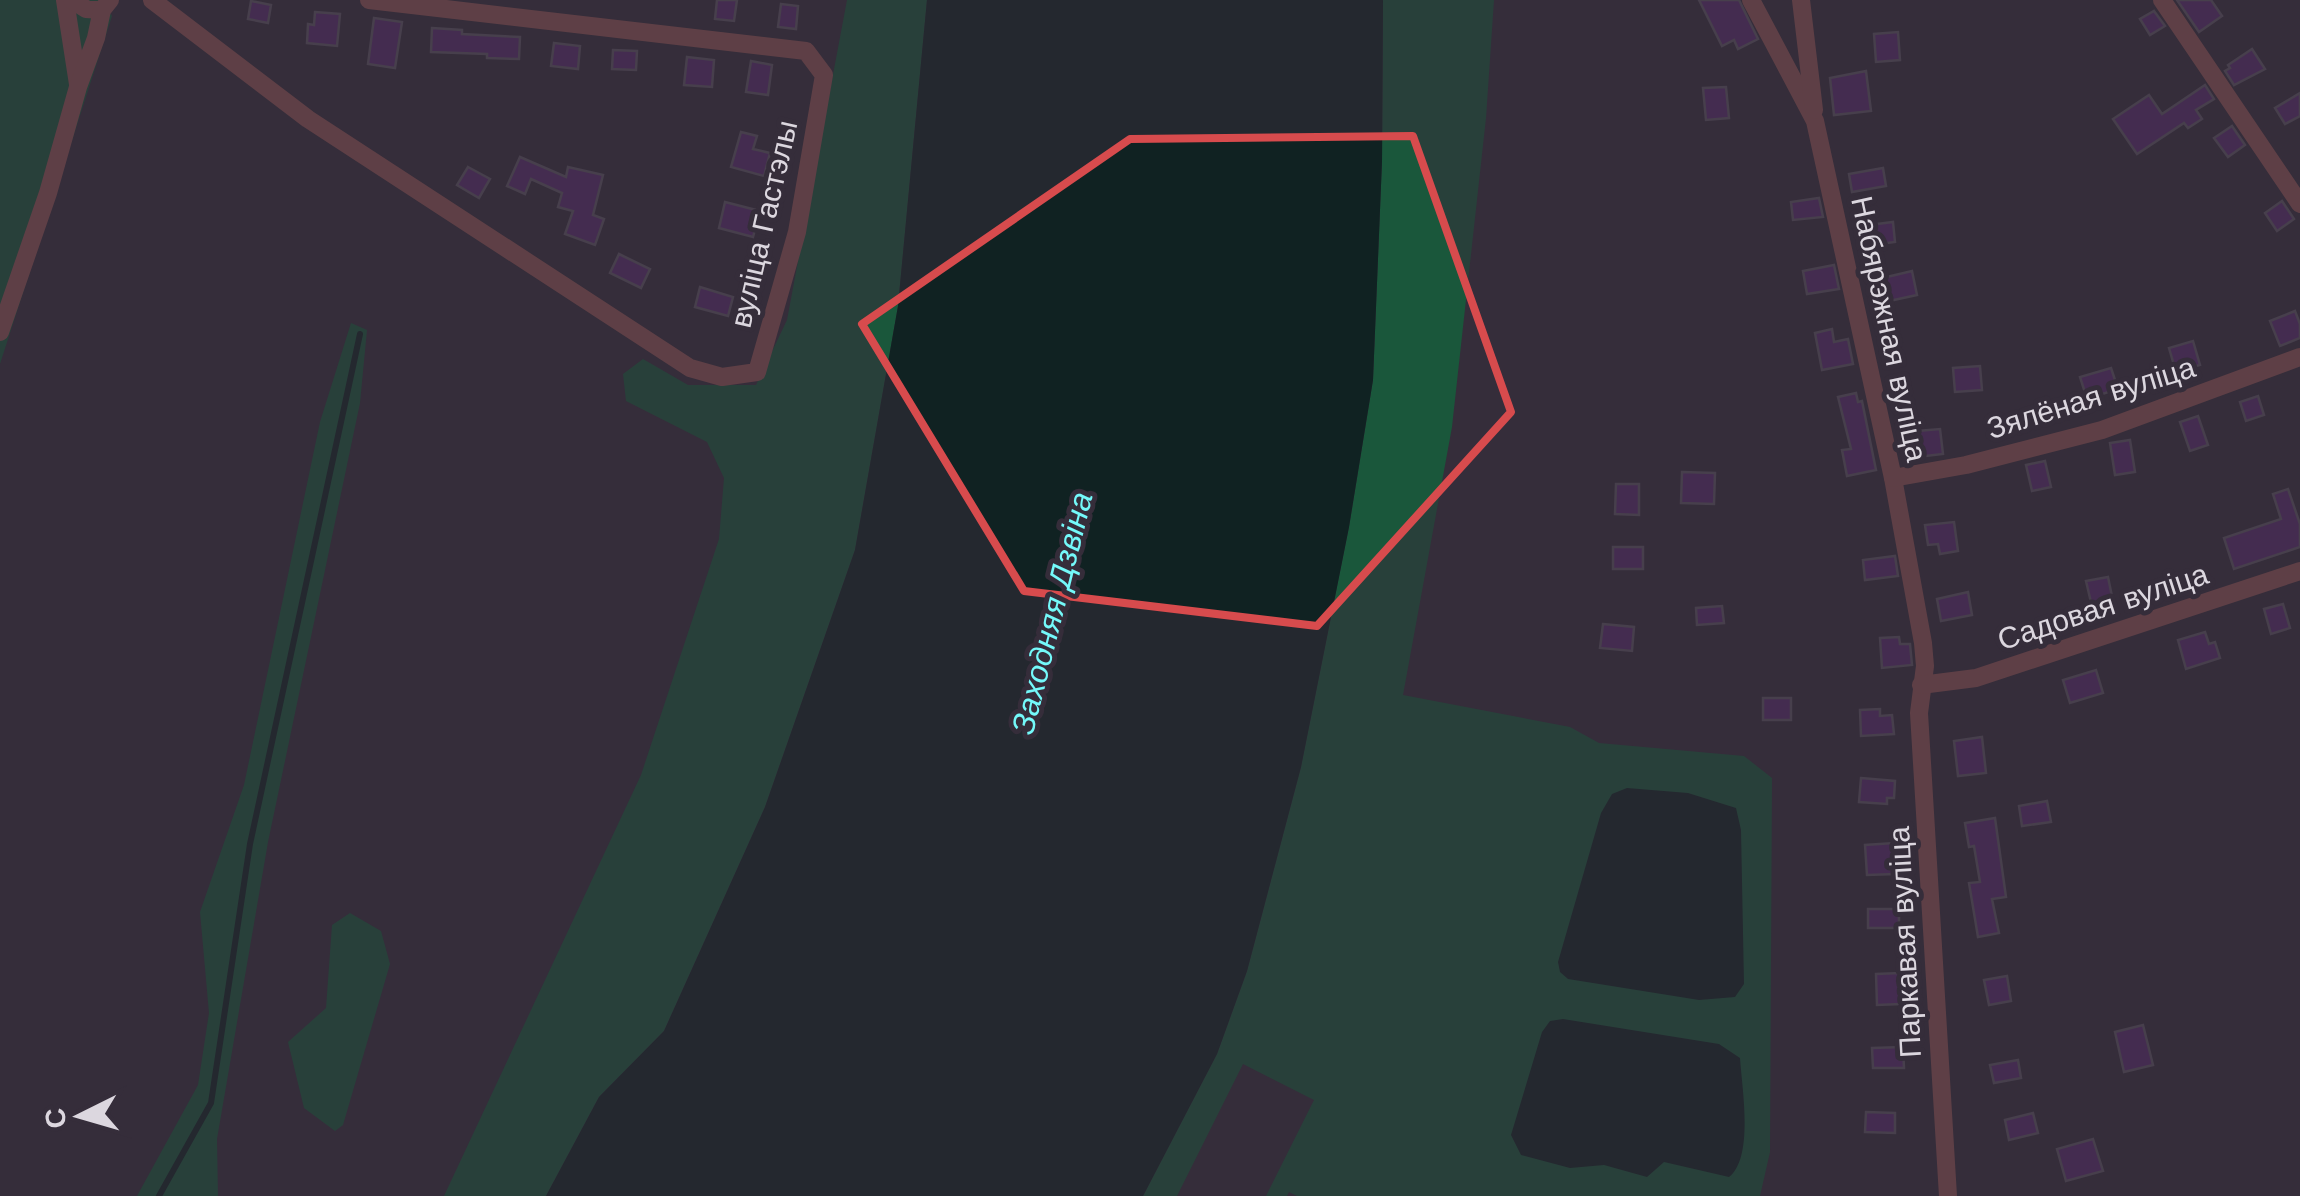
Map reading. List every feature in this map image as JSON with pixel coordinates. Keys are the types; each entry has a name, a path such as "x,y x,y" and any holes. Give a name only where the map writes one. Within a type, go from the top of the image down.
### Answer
{"street":[{"path":"0,332 106,5 86,9 68,0"},
{"path":"68,0 78,87"},
{"name":"вуліца Гастэлы","path":"152,0 308,120 690,368 722,376 757,372 797,232 824,75 806,51 369,0"},
{"name":"Набярэжная вуліца","path":"1751,0 1815,121 1894,478 1923,644 1925,666 1921,685"},
{"path":"1800,0 1815,121"},
{"path":"2162,0 2300,204"},
{"name":"Зялёная вуліца","path":"1894,478 2102,430 2300,358"},
{"name":"Садовая вуліца","path":"1921,685 1976,678 2300,571"},
{"name":"Паркавая вуліца","path":"1921,685 1919,713 1948,1196"}],"highlighted area":[{"path":"1413,136 1511,412 1317,626 1024,591 862,324 1130,139"}],"green space":[{"path":"0,0 103,0 112,16 0,364"},
{"path":"847,0 927,0 898,306 855,550 765,807 664,1031 599,1097 546,1196 444,1196 641,775 719,539 724,478 707,442 626,401 623,374 643,359 688,385 756,385 787,320"},
{"path":"1383,0 1494,0 1486,118 1452,427 1403,695 1570,727 1599,743 1744,756 1772,778 1770,1152 1760,1196 1297,1196 1289,1192 1287,1196 1266,1196 1314,1100 1243,1064 1177,1196 1143,1196 1217,1054 1247,971 1301,767 1349,527 1373,380 1382,161"},
{"path":"351,323 367,330 360,403 268,842 217,1139 218,1196 137,1196 198,1085 209,1013 200,912 244,785 320,422"},
{"path":"350,913 381,931 390,964 343,1125 335,1131 304,1108 288,1042 326,1008 332,925"}],"water":[{"name":"Заходняя Дзвіна","path":"927,0 1383,0 1382,161 1373,380 1349,527 1301,767 1247,971 1217,1054 1143,1196 546,1196 599,1097 664,1031 765,807 855,550 898,306"},
{"path":"1627,788 1688,793 1736,808 1741,830 1744,984 1735,997 1699,1000 1568,979 1560,972 1558,962 1601,813 1612,794"},
{"path":"1563,1019 1719,1044 1740,1058 1744,1139 1737,1167 1729,1177 1664,1162 1647,1177 1604,1165 1570,1168 1521,1155 1511,1135 1542,1032 1550,1021"}],"building":[{"path":"717,0 737,0 734,21 715,19"},
{"path":"1699,0 1739,0 1758,39 1738,49 1734,40 1722,46"},
{"path":"2177,0 2211,0 2222,16 2199,32"},
{"path":"251,1 271,5 268,23 248,19"},
{"path":"781,4 798,6 796,29 778,27"},
{"path":"2154,11 2165,26 2150,35 2140,19"},
{"path":"315,12 340,14 337,46 307,43 308,24 314,25"},
{"path":"374,18 402,22 395,68 368,64"},
{"path":"432,28 520,37 519,59 431,52"},
{"path":"1898,32 1900,60 1876,62 1874,34"},
{"path":"554,43 580,46 578,69 551,66"},
{"path":"2252,49 2265,69 2234,85 2225,71 2230,68 2228,65"},
{"path":"613,50 637,51 636,70 612,69"},
{"path":"687,57 714,60 712,87 684,85"},
{"path":"751,61 772,65 768,95 746,92"},
{"path":"1866,71 1871,111 1834,115 1830,78"},
{"path":"2205,85 2214,99 2196,110 2202,119 2188,128 2184,123 2137,154 2113,119 2149,95 2162,114"},
{"path":"1726,87 1729,118 1706,120 1703,88"},
{"path":"2300,93 2300,116 2285,124 2275,108"},
{"path":"2232,126 2245,145 2228,157 2214,138"},
{"path":"741,132 757,136 753,149 770,153 764,176 731,167"},
{"path":"520,157 566,177 568,167 603,175 593,215 604,219 595,245 565,234 573,211 558,207 562,193 531,179 525,194 507,186"},
{"path":"468,167 490,179 479,198 457,185"},
{"path":"1883,168 1886,186 1852,192 1849,174"},
{"path":"1819,198 1823,217 1793,220 1791,202"},
{"path":"2282,201 2294,219 2277,231 2265,213"},
{"path":"725,202 760,211 753,237 719,228"},
{"path":"1893,222 1895,242 1864,246 1861,226"},
{"path":"619,254 650,269 641,288 610,273"},
{"path":"1834,265 1839,289 1807,294 1803,271"},
{"path":"1912,271 1917,295 1880,303 1874,280"},
{"path":"700,287 733,297 728,316 695,307"},
{"path":"2295,311 2300,338 2280,346 2270,321"},
{"path":"1832,329 1834,342 1848,339 1853,364 1822,370 1815,333"},
{"path":"2193,341 2200,365 2176,372 2169,348"},
{"path":"1980,366 1982,390 1955,392 1953,368"},
{"path":"2111,368 2118,389 2087,399 2080,377"},
{"path":"1856,393 1858,402 1862,401 1876,470 1847,476 1842,450 1851,449 1838,397"},
{"path":"2258,396 2264,415 2246,421 2240,402"},
{"path":"2198,416 2208,445 2190,451 2180,422"},
{"path":"1940,429 1943,454 1908,458 1906,432"},
{"path":"2130,440 2135,472 2115,475 2110,443"},
{"path":"2045,461 2051,487 2032,491 2026,465"},
{"path":"1682,472 1715,473 1714,504 1681,503"},
{"path":"1616,484 1639,484 1639,515 1615,514"},
{"path":"2288,489 2300,524 2300,547 2234,569 2224,538 2281,519 2273,494"},
{"path":"1954,522 1958,551 1940,554 1938,544 1928,545 1925,525"},
{"path":"1613,547 1643,547 1643,569 1613,569"},
{"path":"1895,556 1898,576 1865,580 1863,560"},
{"path":"2108,577 2114,606 2093,611 2086,581"},
{"path":"1968,592 1972,615 1941,621 1937,599"},
{"path":"2283,604 2290,628 2271,634 2264,609"},
{"path":"1722,606 1724,623 1697,625 1696,608"},
{"path":"1603,624 1634,627 1632,651 1600,648"},
{"path":"2205,632 2209,644 2215,642 2220,658 2186,669 2178,640"},
{"path":"1899,637 1900,644 1910,644 1912,665 1882,668 1880,638"},
{"path":"2096,670 2103,693 2070,703 2063,680"},
{"path":"1763,698 1791,698 1791,720 1763,720"},
{"path":"1880,709 1880,716 1892,715 1894,734 1861,736 1860,710"},
{"path":"1982,737 1986,773 1958,776 1954,741"},
{"path":"1861,778 1895,781 1894,798 1887,798 1887,804 1859,802"},
{"path":"2047,801 2051,822 2022,826 2019,806"},
{"path":"1995,818 2006,897 1992,899 1999,933 1978,937 1969,883 1980,882 1974,846 1969,847 1965,823"},
{"path":"1894,843 1896,874 1867,875 1865,845"},
{"path":"1868,909 1899,909 1899,928 1868,928"},
{"path":"1900,973 1901,1004 1877,1005 1876,974"},
{"path":"2007,976 2011,1001 1989,1005 1984,980"},
{"path":"2143,1025 2153,1065 2124,1072 2115,1032"},
{"path":"1903,1047 1904,1068 1873,1068 1872,1048"},
{"path":"2018,1060 2021,1078 1994,1083 1990,1065"},
{"path":"1866,1112 1895,1113 1895,1133 1865,1132"},
{"path":"2033,1113 2038,1133 2009,1140 2005,1120"},
{"path":"2093,1139 2103,1171 2066,1181 2057,1149"}],"waterway":[{"path":"159,1196 211,1103 250,844 360,334"}]}
